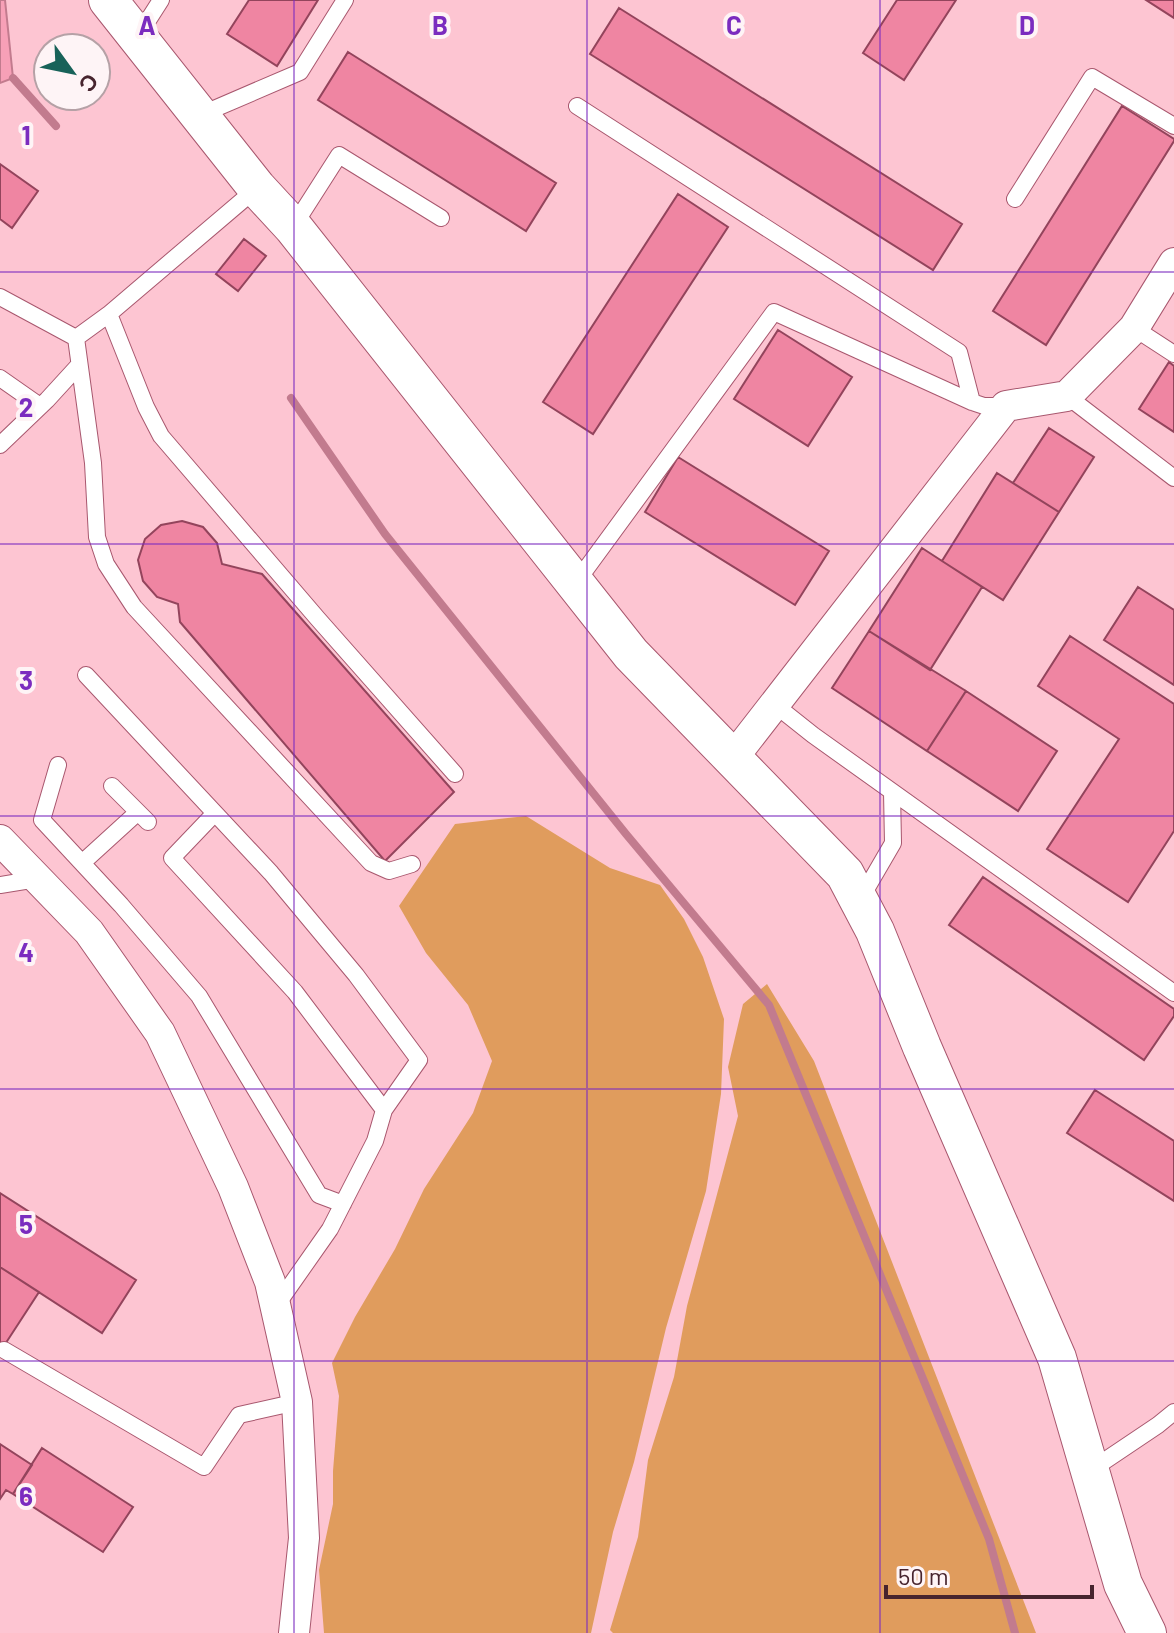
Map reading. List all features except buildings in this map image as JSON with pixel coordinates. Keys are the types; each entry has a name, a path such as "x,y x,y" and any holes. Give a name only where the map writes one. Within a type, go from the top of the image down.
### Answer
{"street":[{"path":"108,0 257,188 293,227 631,654 845,874 875,931 1057,1358 1123,1584 1147,1633"},
{"path":"732,759 1006,406 1067,396 1134,328 1174,263"},
{"path":"0,840 89,932 160,1033 233,1187 270,1282 297,1402 304,1538 294,1633"}],"lane":[{"path":"137,37 161,0"},
{"path":"200,115 300,72 345,0"},
{"path":"1015,199 1092,77 1174,126"},
{"path":"577,106 959,352 972,402"},
{"path":"293,227 339,155 441,218"},
{"path":"76,338 109,314 257,188"},
{"path":"0,297 76,338"},
{"path":"575,584 774,312 972,402 984,406 1006,406"},
{"path":"109,314 146,407 161,436 455,774"},
{"path":"1134,328 1174,354"},
{"path":"76,338 93,463 97,537 106,564 134,607 371,863 389,871 412,864"},
{"path":"0,445 79,365"},
{"path":"0,378 40,406"},
{"path":"1067,396 1174,478"},
{"path":"86,675 271,873 356,975 419,1060 384,1110 375,1141 330,1229 276,1307"},
{"path":"774,704 1174,993"},
{"path":"58,765 42,820 199,996 319,1195 343,1204"},
{"path":"82,863 143,817 112,786"},
{"path":"859,900 893,843 892,792"},
{"path":"215,813 172,858 295,992 384,1110"},
{"path":"0,885 37,879"},
{"path":"4,1350 204,1467 239,1415 297,1402"},
{"path":"1091,1470 1174,1412"}],"shaded area":[{"path":"0,0 5,0 13,78 0,83"},
{"path":"526,816 610,868 660,885 684,919 703,957 724,1019 721,1094 706,1191 666,1328 634,1462 613,1532 591,1633 324,1633 319,1570 333,1504 339,1396 332,1363 395,1249 424,1189 473,1113 492,1061 468,1005 426,953 399,906 455,824"},
{"path":"767,984 814,1061 1036,1633 613,1633 610,1630 638,1537 648,1460 674,1377 687,1306 738,1116 728,1067 743,1004"}],"waterway":[{"path":"13,78 56,126"},
{"path":"291,398 385,534 626,834 769,1005 989,1539 1015,1633"}]}
